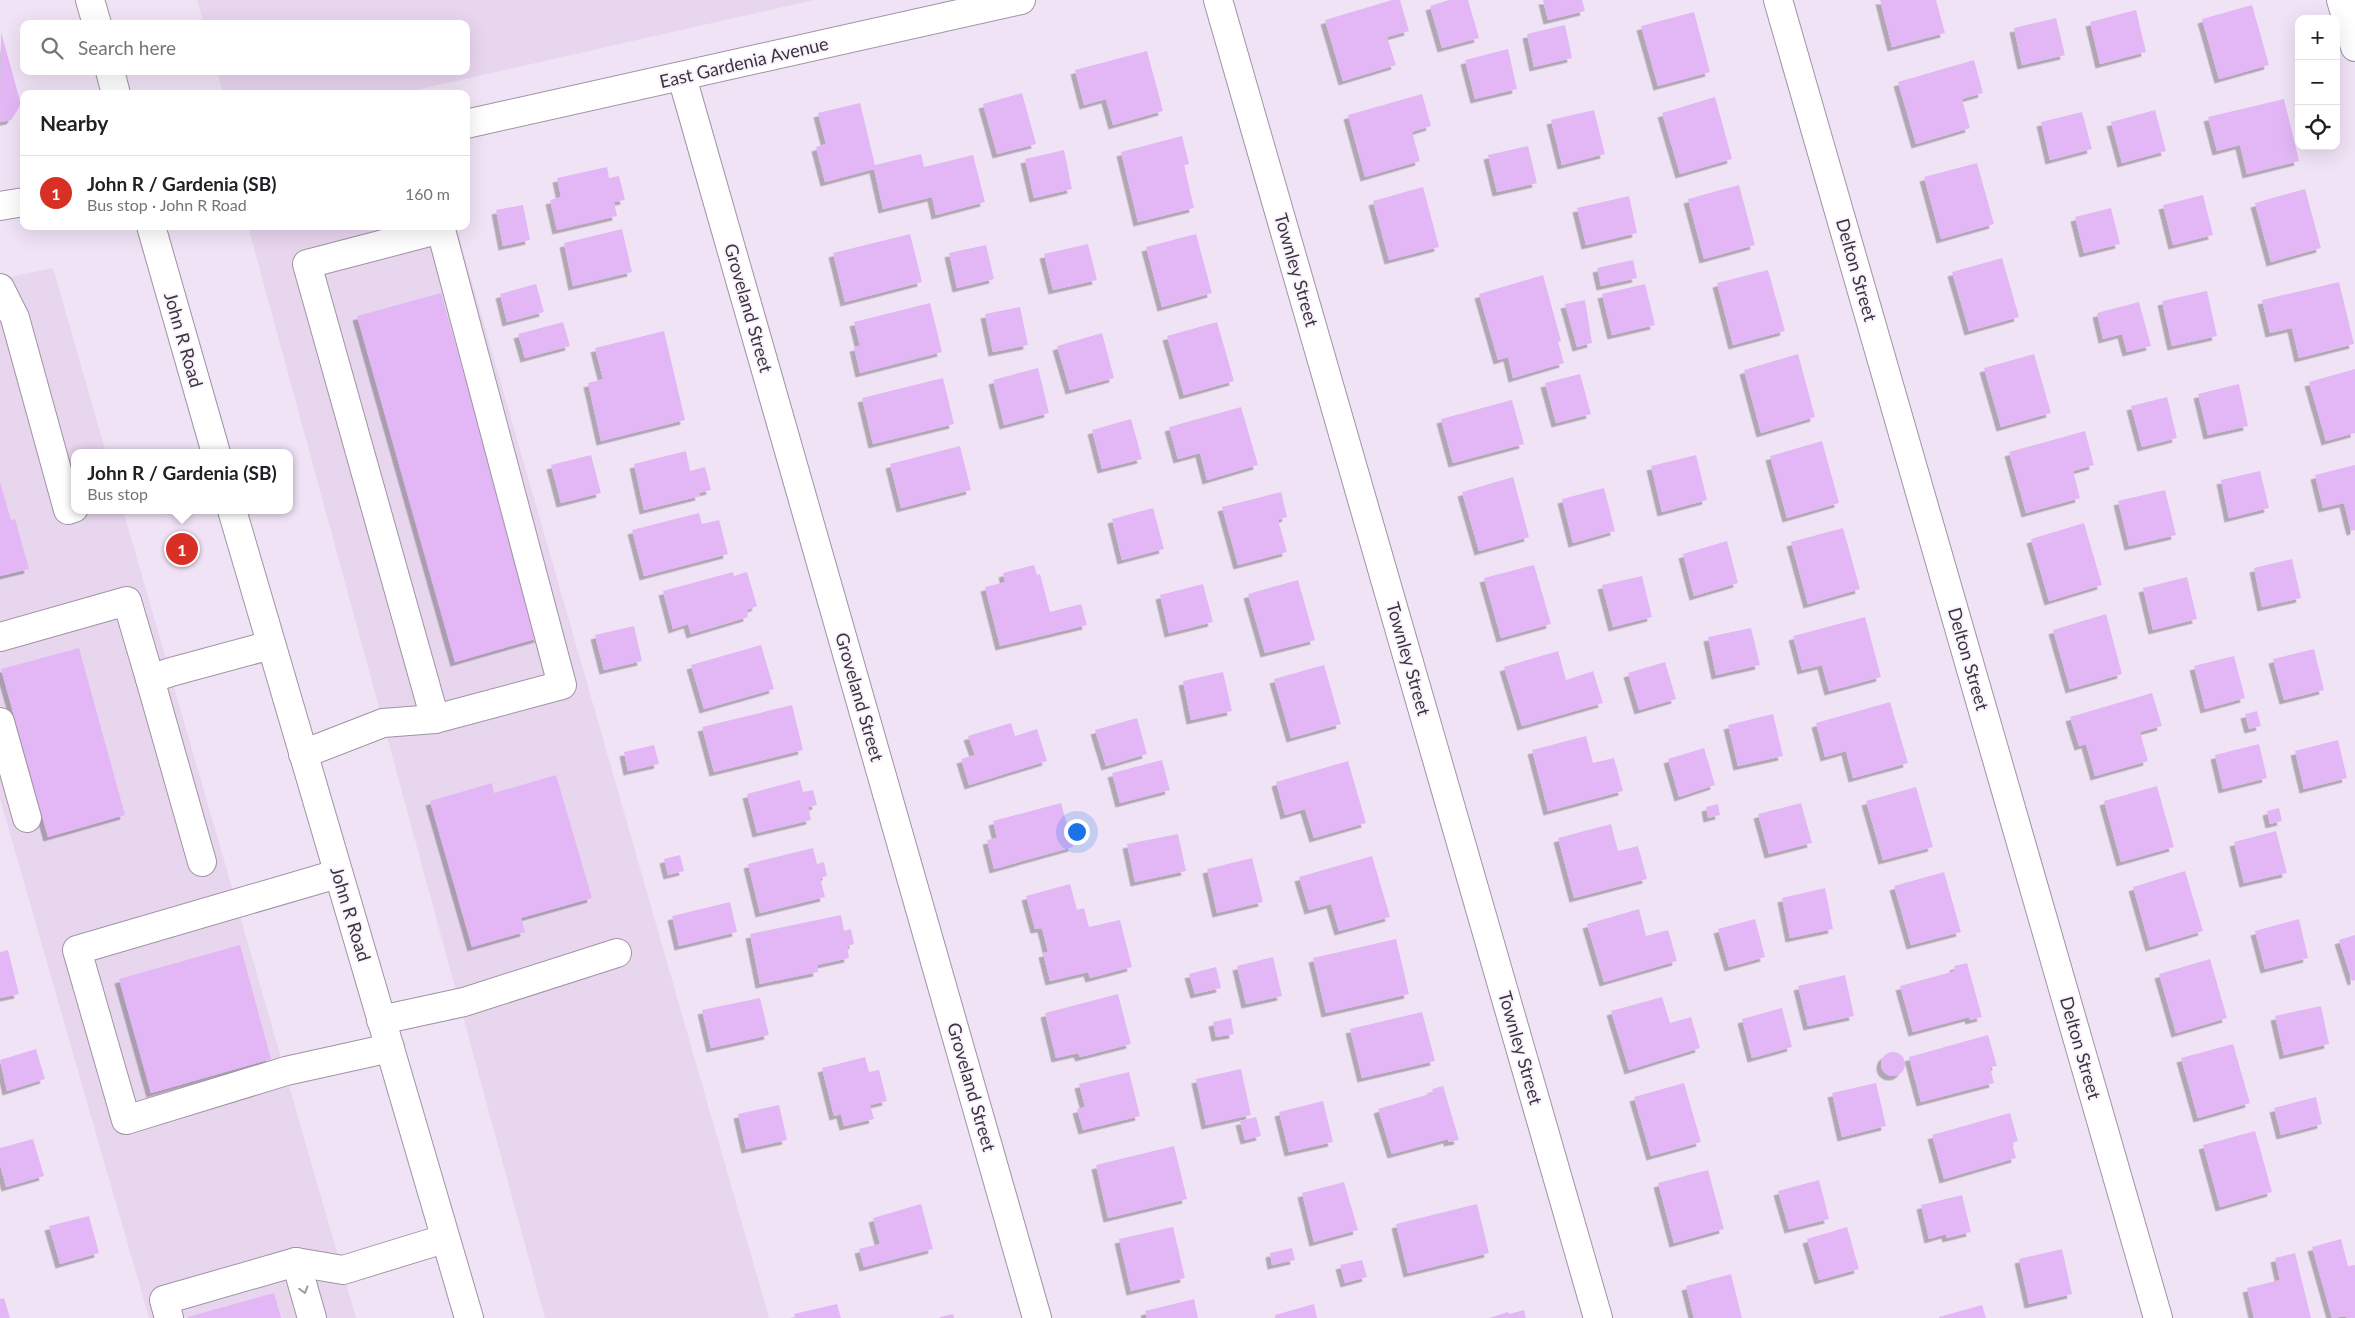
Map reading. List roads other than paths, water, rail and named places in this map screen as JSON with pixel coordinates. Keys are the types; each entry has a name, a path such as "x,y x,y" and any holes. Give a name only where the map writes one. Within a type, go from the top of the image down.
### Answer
{"street":[{"path":"90,0 96,20"},
{"name":"East Gardenia Avenue","path":"470,123 1021,0"},
{"name":"Townley Street","path":"1218,0 1598,1318"},
{"name":"Delton Street","path":"1778,0 2158,1318"},
{"path":"2342,0 2355,47"},
{"path":"111,75 115,90"},
{"name":"Groveland Street","path":"682,77 1037,1318"},
{"path":"0,206 20,203"},
{"name":"John R Road","path":"152,230 215,449"},
{"path":"433,230 307,264 435,719"},
{"path":"303,754 383,722 435,719 562,685 441,230"},
{"path":"0,288 7,320 68,510 71,509"},
{"name":"John R Road","path":"233,514 444,1239 469,1318"},
{"path":"0,637 127,601 202,862"},
{"path":"150,680 171,672 271,644"},
{"path":"0,722 28,818"},
{"path":"337,874 77,950 126,1120 286,1071 390,1048"},
{"path":"381,1020 464,1002 617,953"},
{"path":"170,1318 164,1300 296,1262 343,1270 444,1239"},
{"path":"296,1262 312,1318"}],"place":[{"name":"John R / Gardenia (SB)","path":"182,549"}]}
